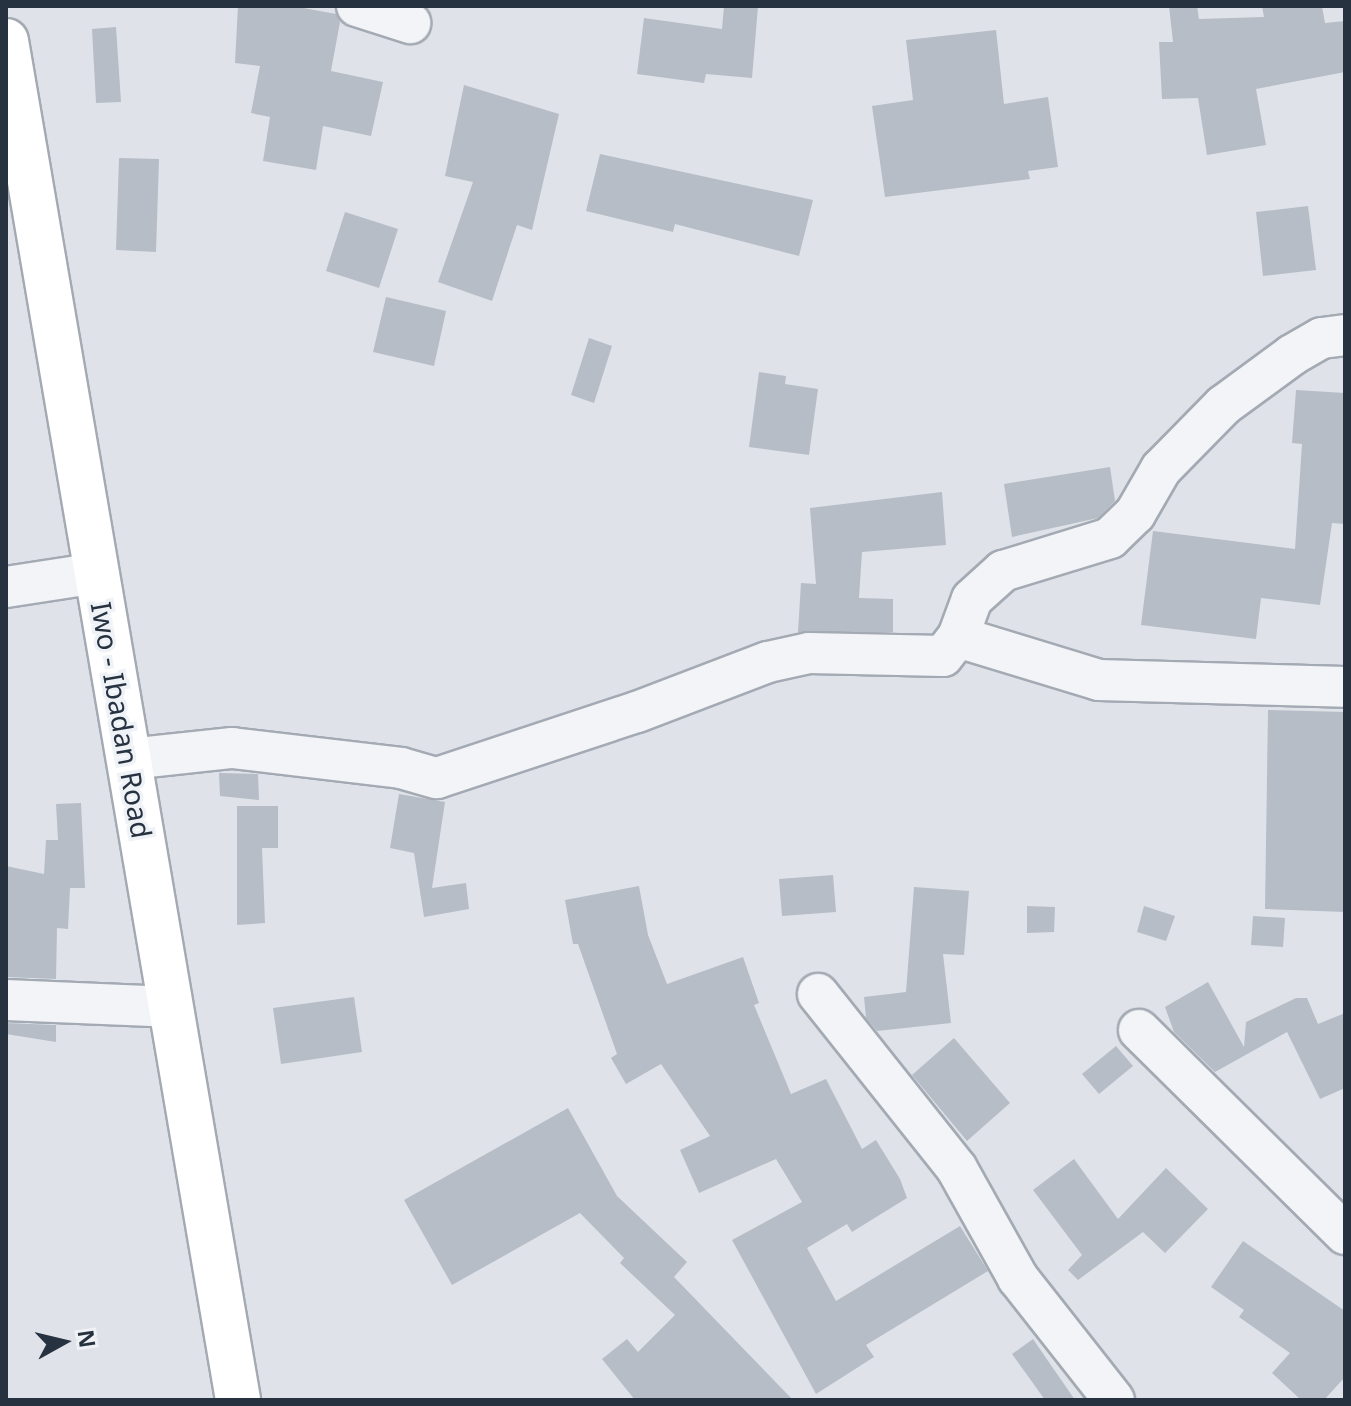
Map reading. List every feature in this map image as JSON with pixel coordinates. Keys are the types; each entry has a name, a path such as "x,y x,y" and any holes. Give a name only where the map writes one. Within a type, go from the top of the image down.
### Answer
{"main road":[{"name":"Iwo - Ibadan Road","path":"6,41 238,1400"}],"street":[{"path":"357,6 410,23"},
{"path":"129,759 232,748 401,768 437,778 637,712 768,662 809,653 943,656 958,637 972,599 1003,571 1110,538 1135,514 1161,469 1224,405 1302,349 1322,338 1345,335"},
{"path":"6,587 97,573"},
{"path":"958,637 1099,680 1152,686 1345,687"},
{"path":"818,994 957,1169 1018,1278 1114,1400"},
{"path":"6,1000 170,1007"},
{"path":"1139,1030 1345,1234"}],"building":[{"path":"238,6 293,6 336,14 340,22 331,71 383,82 371,136 323,126 316,170 263,161 270,117 251,113 260,66 235,63"},
{"path":"724,6 758,6 752,78 706,74 704,83 637,74 644,18 722,29"},
{"path":"1169,6 1197,6 1199,19 1264,17 1262,6 1322,6 1325,23 1345,21 1345,72 1256,89 1266,145 1207,155 1198,98 1162,99 1159,42 1173,42"},
{"path":"116,27 121,102 96,103 92,29"},
{"path":"996,30 1004,104 1048,97 1058,167 1028,171 1030,179 885,197 872,106 913,100 906,40"},
{"path":"464,85 559,114 532,230 517,225 492,301 438,282 473,182 445,176"},
{"path":"600,154 813,200 799,256 675,224 673,232 586,211"},
{"path":"119,158 159,159 156,252 116,250"},
{"path":"1308,206 1316,270 1263,276 1256,212"},
{"path":"345,212 398,229 379,288 326,271"},
{"path":"386,297 446,311 434,366 373,352"},
{"path":"589,338 612,346 594,403 571,395"},
{"path":"759,372 786,376 785,384 818,389 809,455 749,447"},
{"path":"1296,390 1345,393 1345,524 1332,523 1320,605 1261,598 1256,639 1141,625 1153,531 1295,549 1302,444 1292,443"},
{"path":"1110,467 1115,501 1098,518 1012,537 1004,484"},
{"path":"942,492 946,545 862,552 859,598 893,599 893,632 798,632 801,583 816,584 810,508"},
{"path":"1268,710 1345,712 1345,912 1265,909"},
{"path":"219,773 258,774 259,800 220,796"},
{"path":"399,794 445,802 432,888 466,883 469,909 424,917 414,853 390,848"},
{"path":"81,803 85,888 70,888 68,929 57,928 56,979 6,977 6,866 44,874 46,840 58,840 56,804"},
{"path":"237,806 278,806 278,848 262,848 265,923 237,925"},
{"path":"833,875 836,912 782,916 779,879"},
{"path":"639,886 648,935 667,984 743,957 759,1003 754,1005 791,1094 826,1079 862,1149 876,1140 900,1179 907,1198 852,1232 847,1224 807,1248 836,1301 960,1226 988,1271 866,1345 874,1357 816,1394 732,1240 802,1202 776,1159 699,1193 680,1150 710,1136 661,1064 626,1084 611,1058 617,1054 578,944 573,944 565,900"},
{"path":"914,887 969,891 964,955 943,954 951,1023 877,1031 866,1018 864,997 906,992"},
{"path":"1027,906 1055,907 1054,932 1027,933"},
{"path":"1144,906 1175,916 1166,941 1137,932"},
{"path":"1253,916 1285,918 1283,947 1251,945"},
{"path":"1208,982 1244,1047 1246,1022 1296,998 1307,998 1318,1024 1345,1013 1345,1088 1320,1099 1287,1032 1215,1072 1174,1032 1165,1007"},
{"path":"354,997 362,1052 281,1064 273,1008"},
{"path":"6,1023 56,1025 56,1042 6,1034"},
{"path":"954,1038 1010,1103 967,1141 912,1075"},
{"path":"1116,1046 1133,1066 1099,1094 1082,1074"},
{"path":"568,1108 617,1196 687,1262 674,1277 793,1400 635,1400 602,1359 627,1339 638,1352 675,1315 620,1263 624,1258 580,1213 452,1285 404,1200"},
{"path":"1074,1159 1118,1219 1166,1168 1208,1209 1165,1253 1143,1232 1078,1280 1068,1270 1082,1255 1033,1190"},
{"path":"1243,1241 1345,1311 1345,1377 1324,1400 1301,1400 1272,1373 1290,1353 1239,1317 1244,1310 1211,1287"},
{"path":"1033,1339 1075,1400 1045,1400 1012,1354"}]}
